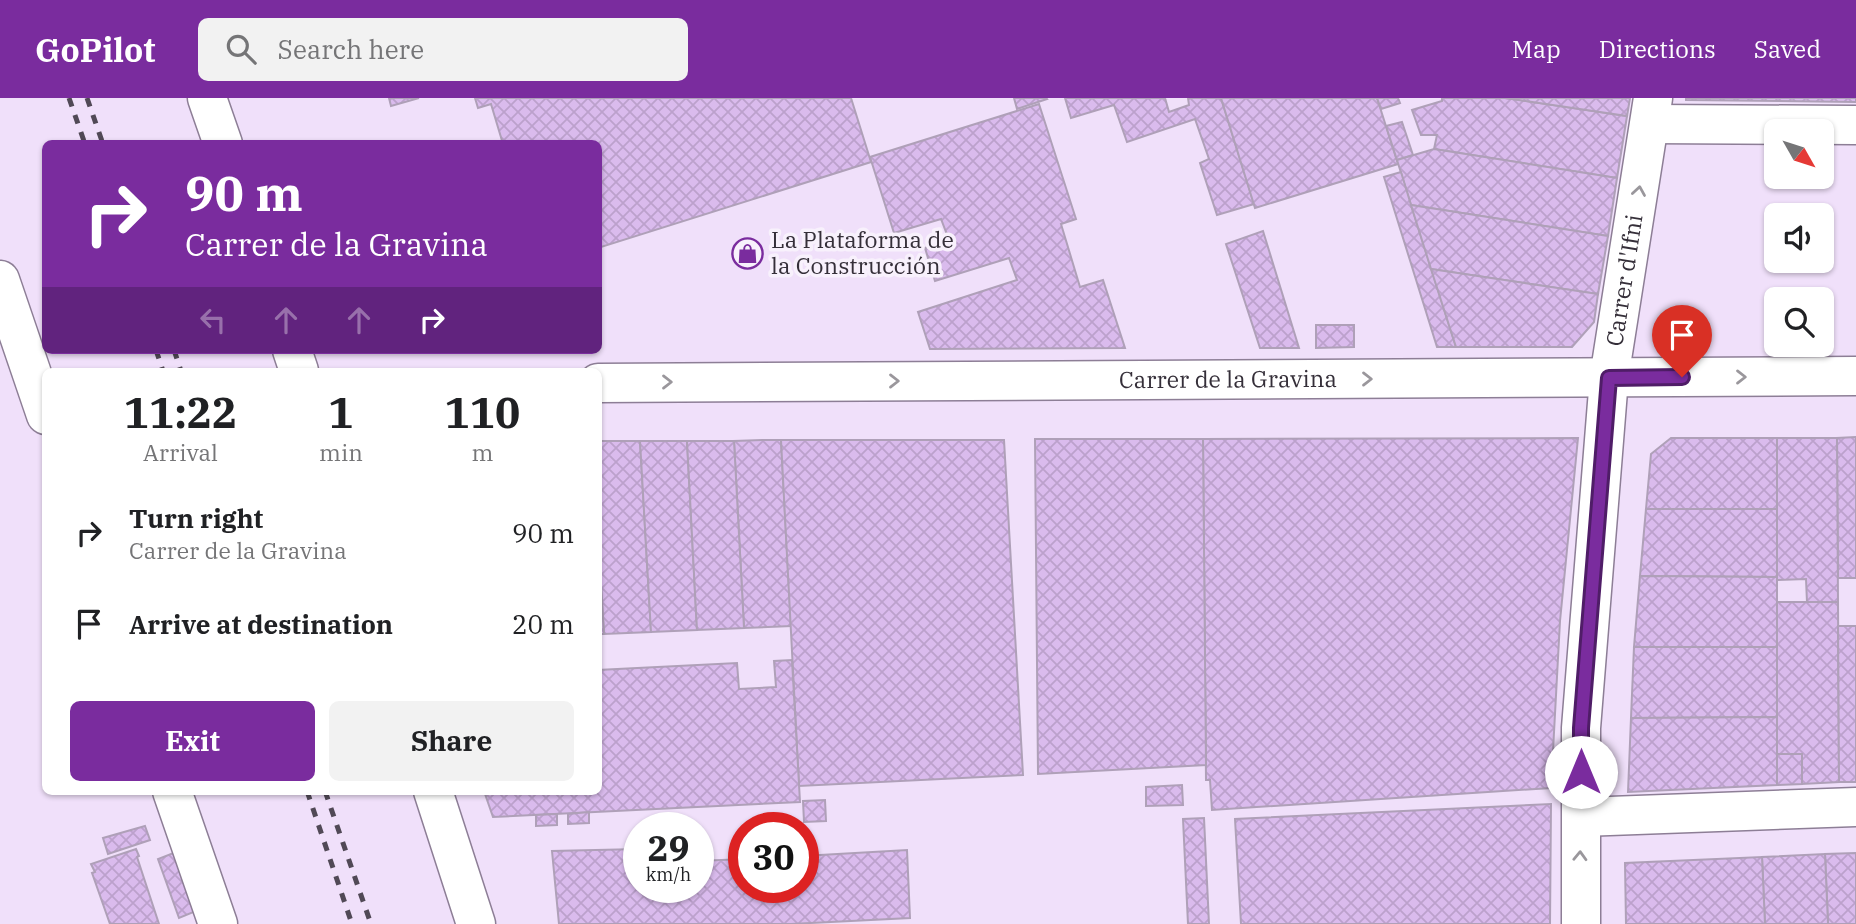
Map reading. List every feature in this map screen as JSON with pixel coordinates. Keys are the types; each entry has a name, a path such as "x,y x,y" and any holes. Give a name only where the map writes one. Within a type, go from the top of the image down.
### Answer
{"street":[{"path":"212,99 222,140"},
{"path":"1651,111 1856,125"},
{"name":"Carrer d'Ifni","path":"1581,924 1581,728 1609,378 1651,111"},
{"path":"0,280 42,403"},
{"name":"Carrer de la Gravina","path":"602,383 1856,376"},
{"path":"173,795 218,924"},
{"path":"434,795 475,924"},
{"path":"1582,817 1856,807"}],"building":[{"path":"389,98 419,98 391,106"},
{"path":"475,98 851,98 871,162 602,247 602,140 502,140 491,104 478,108"},
{"path":"1014,98 1046,98 1047,99 1017,109"},
{"path":"1065,98 1165,98 1169,112 1189,105 1188,98 1221,98 1254,204 1217,215 1200,163 1209,159 1195,119 1127,142 1114,105 1071,118"},
{"path":"1221,98 1377,98 1398,164 1255,208"},
{"path":"1377,98 1398,98 1400,103 1381,109"},
{"path":"1442,98 1505,98 1627,116 1617,178 1434,149 1437,135 1421,135 1412,110 1442,101"},
{"path":"1505,98 1630,98 1627,116"},
{"path":"1856,98 1856,102 1686,100"},
{"path":"1039,104 1076,219 1061,224 1080,287 1103,280 1125,348 930,349 918,312 1017,280 1009,258 935,281 925,248 949,240 941,219 894,233 870,157"},
{"path":"1402,122 1413,155 1397,160 1386,126"},
{"path":"1434,149 1617,178 1608,236 1411,205 1397,160"},
{"path":"1401,172 1456,347 1437,347 1384,177"},
{"path":"1411,205 1608,236 1598,294 1431,269"},
{"path":"1263,231 1299,348 1260,348 1226,244"},
{"path":"1431,269 1598,294 1594,322 1572,347 1456,347"},
{"path":"1316,325 1354,325 1354,347 1316,348"},
{"path":"1856,437 1856,578 1838,578 1837,438"},
{"path":"1578,438 1560,621 1551,788 1212,810 1210,780 1206,780 1203,439"},
{"path":"1671,438 1777,438 1777,509 1646,509 1651,454"},
{"path":"1777,438 1837,438 1838,602 1807,602 1806,579 1777,580"},
{"path":"1035,439 1203,439 1206,765 1038,774"},
{"path":"781,440 791,626 744,628 734,441"},
{"path":"781,440 1004,440 1023,775 799,786"},
{"path":"602,441 640,441 651,632 604,634"},
{"path":"640,441 687,441 697,630 651,632"},
{"path":"687,441 734,441 744,628 697,630"},
{"path":"1646,509 1777,509 1777,577 1640,576"},
{"path":"1640,576 1777,577 1777,647 1634,647"},
{"path":"602,602 604,634 602,634"},
{"path":"1777,602 1838,602 1839,782 1802,784 1802,754 1777,754"},
{"path":"1838,626 1856,626 1856,782 1839,782"},
{"path":"1634,647 1777,647 1777,717 1631,718"},
{"path":"792,660 800,802 493,817 485,795 602,795 602,670 737,663 739,689 776,687 774,661"},
{"path":"1777,717 1777,785 1628,792 1631,718"},
{"path":"1777,754 1802,754 1802,784 1777,785"},
{"path":"1182,785 1183,805 1146,806 1146,787"},
{"path":"825,800 826,821 819,821 819,812 804,812 803,801"},
{"path":"1551,804 1550,924 1241,924 1235,819"},
{"path":"589,812 589,823 568,824 568,814"},
{"path":"557,814 557,825 536,826 536,815"},
{"path":"1204,818 1209,924 1188,924 1183,819"},
{"path":"145,826 150,840 108,854 103,838"},
{"path":"136,849 159,924 110,924 91,864"},
{"path":"623,849 623,903 714,903 714,860 728,860 728,903 819,903 819,855 907,850 910,918 791,924 559,924 552,851"},
{"path":"176,852 196,911 179,918 158,859"},
{"path":"1856,853 1856,924 1828,924 1825,854"},
{"path":"1825,854 1828,924 1765,924 1762,857"},
{"path":"1762,857 1765,924 1626,924 1625,863"}],"railway":[{"path":"69,98 84,140"},
{"path":"87,98 102,140"},
{"path":"157,354 162,368"},
{"path":"175,354 180,368"},
{"path":"308,795 352,924"},
{"path":"326,795 371,924"}],"place":[{"name":"La Plataforma de la Construcción","path":"748,253"}],"route":[{"path":"1581,772 1581,728 1609,378 1682,377"}]}
